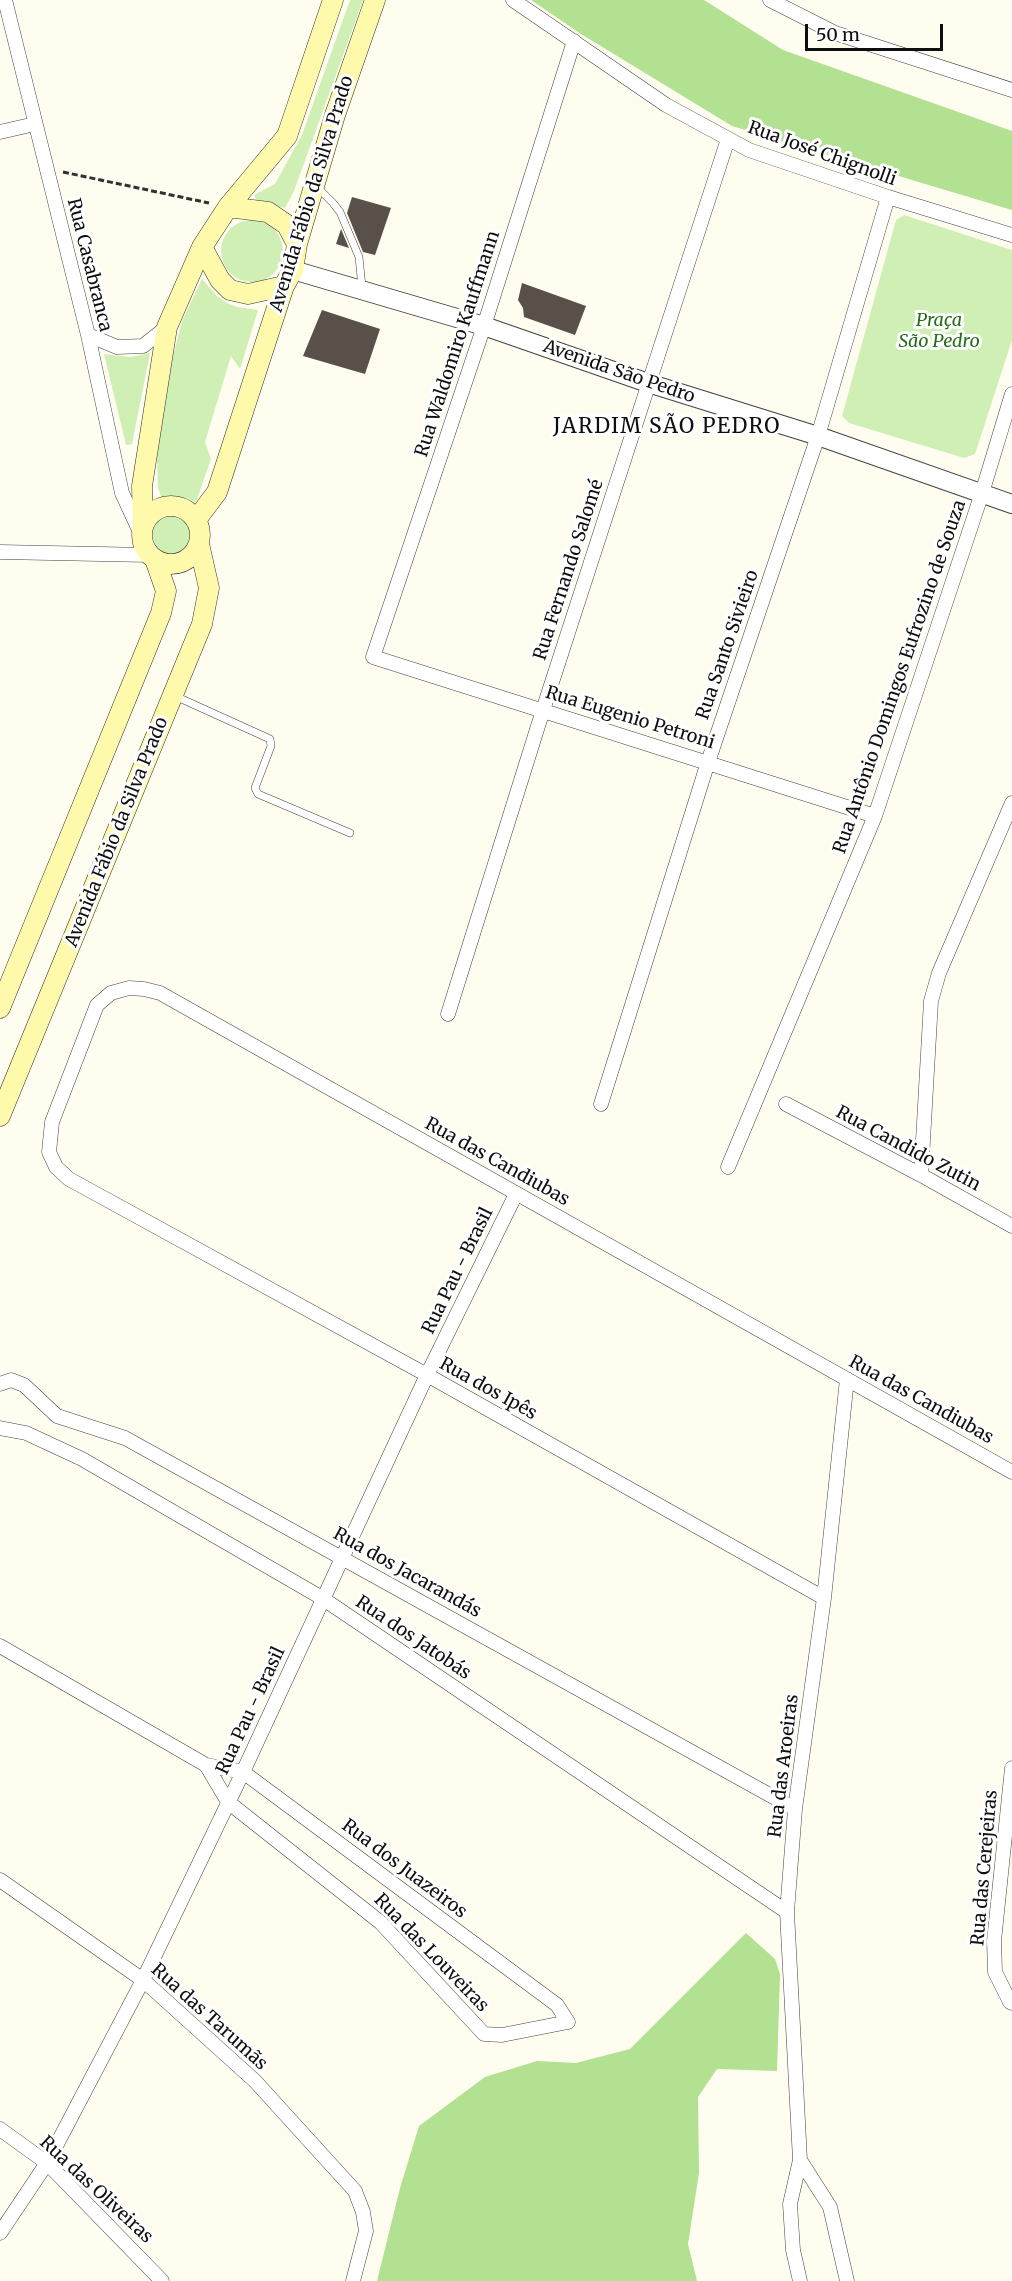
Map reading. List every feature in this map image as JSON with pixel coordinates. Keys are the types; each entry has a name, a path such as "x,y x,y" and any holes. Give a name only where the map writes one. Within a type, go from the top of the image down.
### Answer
{"main road":[{"path":"0,1008 161,614 166,591 147,545 141,486 167,327 202,247 228,207 287,136 333,0"},
{"name":"Avenida Fábio da Silva Prado","path":"196,520 217,492 288,278 335,114 375,0"},
{"path":"228,207 268,212 287,225 297,244"},
{"path":"202,247 220,280 230,290 248,294 288,278"},
{"path":"172,506 190,513 200,528 199,544 189,558 181,562 163,563 147,545 147,519 162,507 172,506"},
{"name":"Avenida Fábio da Silva Prado","path":"0,1116 202,624 209,588 199,544"}],"street":[{"name":"Rua Casabranca","path":"6,0 88,335 122,493 147,545"},
{"name":"Rua José Chignolli","path":"513,0 666,105 749,150 888,197 1012,234"},
{"path":"770,0 835,33 1012,90"},
{"name":"Rua Waldomiro Kauffmann","path":"373,657 484,326 574,41"},
{"path":"0,132 36,124"},
{"name":"Rua Fernando Salomé","path":"448,1014 543,710 728,139"},
{"name":"Rua Santo Sivieiro","path":"601,1104 708,762 818,436 888,197"},
{"name":"Avenida São Pedro","path":"288,278 362,290 484,326 648,383 818,436 1012,504"},
{"path":"88,335 117,347 143,346 167,327"},
{"name":"Rua Antônio Domingos Eufrozino de Souza","path":"728,1167 875,816 982,493 1012,394"},
{"path":"0,552 147,545"},
{"name":"Rua Eugenio Petroni","path":"373,657 875,816"},
{"path":"921,1175 931,1001 939,973 1012,803"},
{"name":"Rua das Candiubas","path":"49,1152 52,1122 97,1005 111,993 129,988 160,993 1012,1472"},
{"name":"Rua Candido Zutin","path":"786,1104 1012,1226"},
{"name":"Rua dos Ipês","path":"49,1152 56,1167 69,1179 427,1375 824,1598"},
{"name":"Rua Pau - Brasil","path":"0,2233 47,2163 143,1980 243,1772 427,1375 516,1194"},
{"name":"Rua das Aroeiras","path":"800,2281 793,2250 790,2204 800,2160 787,1912 795,1809 824,1598 847,1379"},
{"name":"Rua dos Jacarandás","path":"0,1384 11,1380 24,1385 57,1416 125,1438 795,1809"},
{"name":"Rua dos Jatobás","path":"0,1428 26,1433 81,1459 322,1598 787,1912"},
{"name":"Rua dos Juazeiros","path":"0,1646 206,1765 243,1772 557,2005 568,2022"},
{"name":"Rua dos Juazeiros","path":"206,1765 228,1802"},
{"name":"Rua das Cerejeiras","path":"1012,1768 994,1941 995,1972 1012,2003"},
{"name":"Rua das Louveiras","path":"228,1802 380,1922 484,2034 502,2035 568,2022"},
{"name":"Rua das Tarumãs","path":"0,1880 143,1980 255,2081 355,2191 363,2212 366,2231 353,2281"},
{"name":"Rua das Oliveiras","path":"0,2130 47,2163 162,2281"},
{"path":"800,2160 830,2206 847,2281"}],"lane":[{"path":"314,184 340,212 359,257 362,290"},
{"path":"173,695 270,739 271,746 255,788 258,794 350,833"}],"path":[{"path":"46,169 228,207"}],"green space":[{"path":"350,0 363,0 294,191 285,208 257,202 254,195 275,184 302,135"},
{"path":"531,0 704,0 783,50 1012,131 1012,210 732,126 581,34"},
{"name":"Praça São Pedro","path":"904,215 1012,250 1012,340 975,454 964,458 849,423 842,416 896,220"},
{"path":"246,220 258,220 274,229 281,239 283,251 281,263 274,273 258,282 246,282 235,277 226,268 221,257 221,245 226,234 235,225"},
{"path":"202,279 217,296 227,303 258,310 240,369 231,356 205,442 211,459 196,502 177,497 162,499 158,488 157,460 158,433 166,384 182,321"},
{"path":"150,353 132,444 126,445 104,354 131,357"},
{"path":"172,516 185,522 191,535 185,548 172,554 159,548 153,535 159,522"},
{"path":"746,1933 775,1959 780,1974 777,2071 717,2069 698,2097 699,2173 688,2244 697,2281 377,2281 400,2188 419,2126 485,2077 537,2061 576,2063 630,2049"}],"building":[{"path":"352,197 391,208 375,255 363,252 347,213"},
{"path":"341,229 349,248 336,244"},
{"path":"522,283 586,306 575,335 524,317 523,308 518,300"},
{"path":"322,310 380,329 365,374 303,356"}],"district":[{"name":"JARDIM SÃO PEDRO","path":"667,427"}]}
